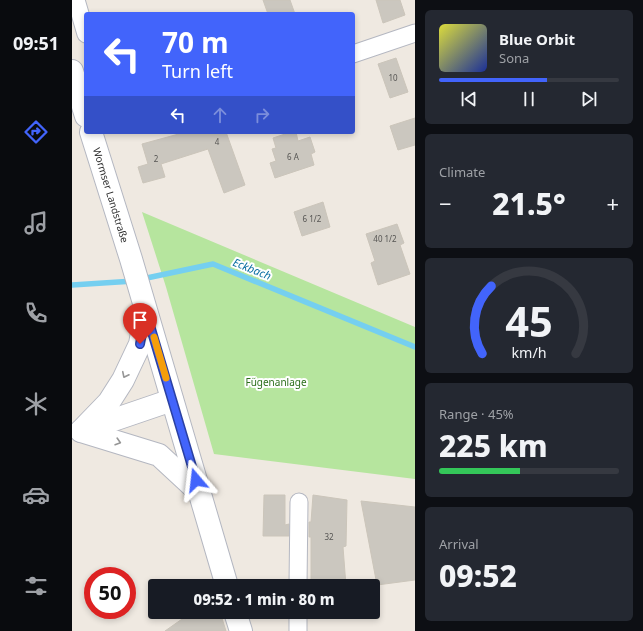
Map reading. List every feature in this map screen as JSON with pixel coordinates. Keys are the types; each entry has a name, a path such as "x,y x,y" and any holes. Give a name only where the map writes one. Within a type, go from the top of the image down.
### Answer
{"main road":[{"path":"72,71 84,110"},
{"name":"Wormser Landstraße","path":"92,134 131,259 225,579"},
{"path":"77,434 109,402 123,380 140,344 146,312"},
{"path":"77,434 172,400"},
{"path":"77,434 159,455 200,493"},
{"path":"237,619 241,631"}],"street":[{"path":"76,0 84,27"},
{"path":"355,53 415,33"},
{"path":"298,579 299,502"},
{"path":"298,619 298,631"}],"green space":[{"name":"Fügenanlage","path":"142,212 415,327 415,479 214,454 166,287"}],"building":[{"path":"263,0 290,0 294,12 267,12"},
{"path":"376,0 400,0 405,15 383,23"},
{"path":"396,58 408,92 390,98 378,64"},
{"path":"415,118 415,145 398,150 390,126"},
{"path":"179,134 227,134 245,185 224,193 208,149 161,164 165,177 143,183 138,167 148,164 142,144"},
{"path":"285,134 296,134 298,141 310,137 315,152 311,154 314,165 275,178 270,163 276,161 272,149 276,148 273,138"},
{"path":"323,202 330,227 302,236 294,212"},
{"path":"397,224 404,243 400,245 410,274 378,285 371,263 375,261 366,234"},
{"path":"264,495 285,495 285,525 289,524 289,536 263,536"},
{"path":"313,495 347,500 346,546 343,547 345,579 311,579 311,537 309,537 309,522 311,522"},
{"path":"361,501 415,507 415,580 380,585 380,579 376,579"},
{"path":"182,619 222,619 226,631 165,631"}],"waterway":[{"name":"Eckbach","path":"142,279 213,264 415,347"},
{"name":"Eckbach","path":"72,285 134,281"}],"slow traffic":[{"path":"154,337 166,378"}],"route":[{"path":"140,344 146,312 196,480"}]}
